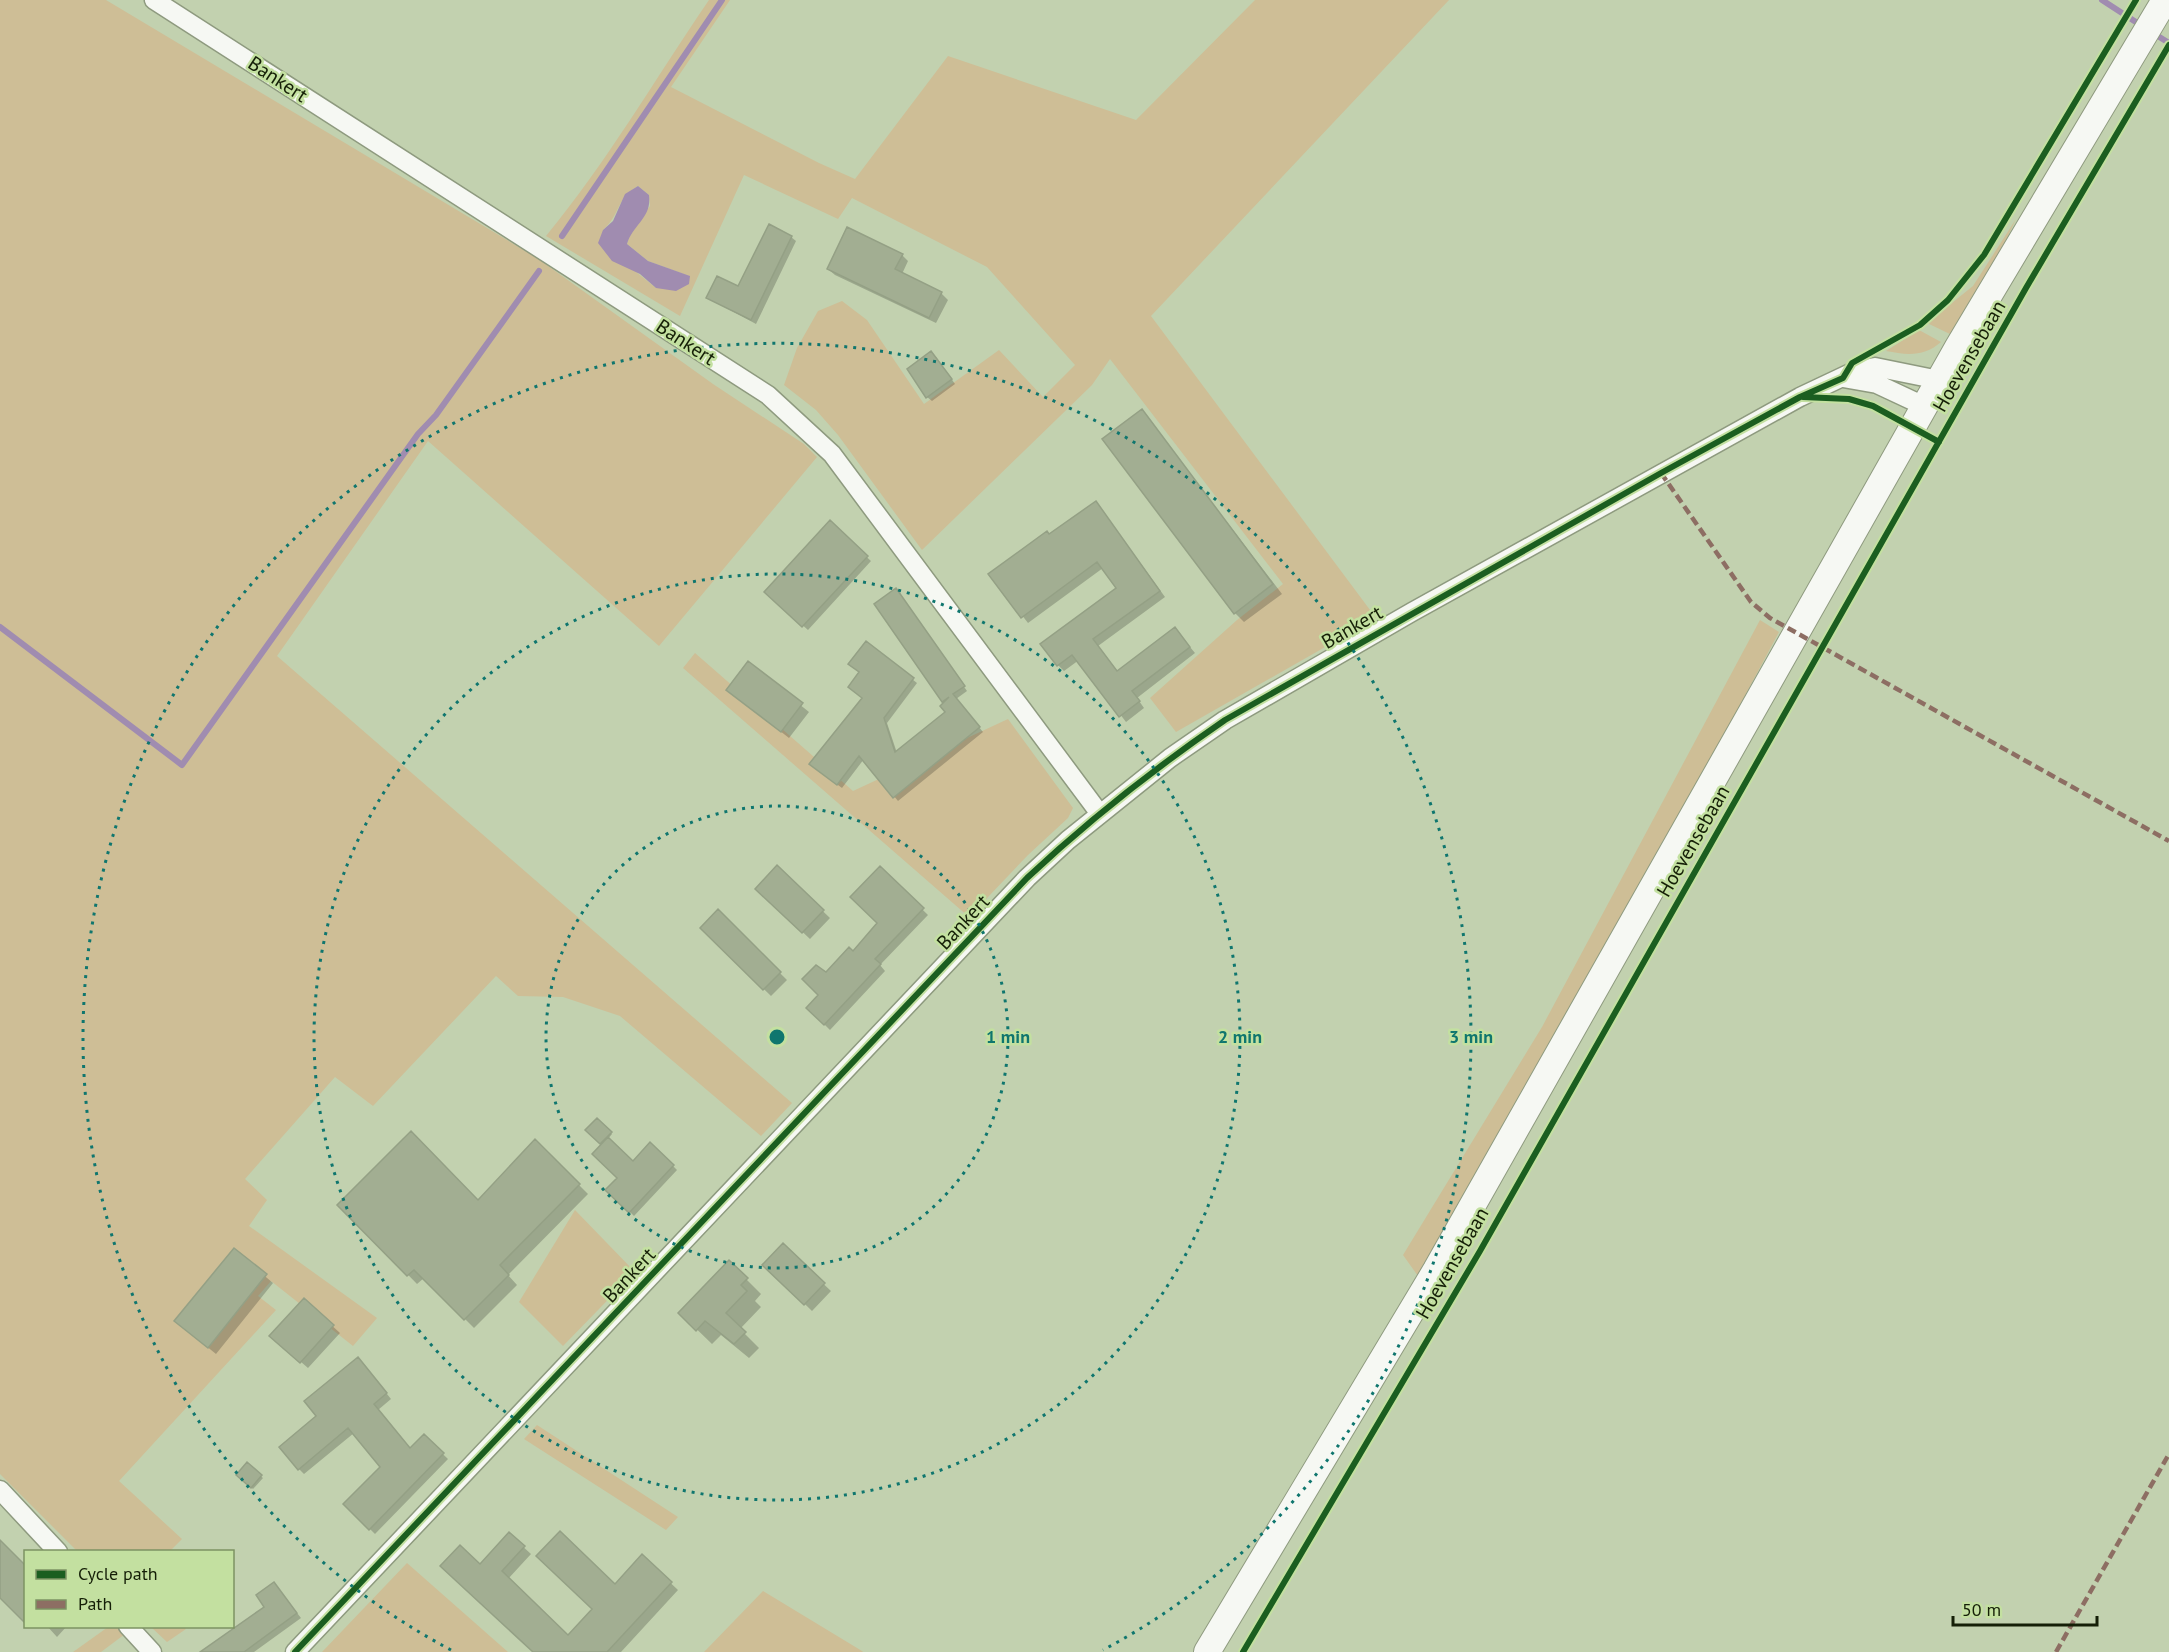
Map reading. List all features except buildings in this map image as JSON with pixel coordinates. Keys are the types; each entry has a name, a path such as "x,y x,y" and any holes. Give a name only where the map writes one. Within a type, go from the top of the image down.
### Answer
{"main road":[{"name":"Hoevensebaan","path":"1207,1652 1436,1270 1924,406 2165,0"}],"street":[{"name":"Bankert","path":"154,0 768,395 801,423 832,454 1100,814"},
{"name":"Bankert","path":"295,1652 1027,878 1100,814 1170,758 1225,720 1800,397 1855,371 1875,367 1939,380"},
{"path":"1843,378 1877,384 1924,406"},
{"path":"0,1490 57,1550"},
{"path":"130,1628 152,1652"}],"shaded area":[{"path":"0,0 106,0 537,258 713,384 804,444 817,457 659,646 428,441 277,656 792,1103 761,1136 620,1016 563,997 518,996 496,976 373,1106 335,1077 245,1179 267,1200 249,1226 377,1318 353,1346 271,1281 258,1296 276,1310 119,1481 182,1539 171,1550 76,1550 0,1474"},
{"path":"709,0 730,0 671,87 855,179 948,56 1136,120 1255,0 1449,0 1151,316 1376,618 1176,732 1150,698 1237,620 1283,584 1110,359 1092,385 922,550 838,435 816,410 784,385 797,348 818,311 842,301 867,320 924,404 999,350 1043,397 1075,365 987,267 852,198 838,219 744,175 680,316 546,236 590,179","holes":["638,186 649,195 650,206 631,231 627,244 648,261 689,276 656,288 635,271 603,230 631,191"]},
{"path":"638,186 649,195 648,210 627,244 648,261 690,276 689,284 676,291 656,288 640,274 612,261 598,243 603,230 613,221 625,194"},
{"path":"2016,219 2001,251 1951,333 1952,335 1927,323 1973,286"},
{"path":"1919,330 1941,342 1935,347 1915,354 1886,351"},
{"path":"1760,620 1779,632 1602,956 1418,1276 1403,1255 1542,1027"},
{"path":"695,653 853,791 1008,719 1073,808 1068,818 1028,855 969,917 683,668"},
{"path":"575,1210 635,1272 563,1346 519,1302"},
{"path":"537,1425 678,1517 666,1530 524,1439"},
{"path":"407,1563 508,1652 322,1652"},
{"path":"763,1591 862,1651 863,1652 704,1652"},
{"path":"107,1628 118,1628 125,1634 101,1652 73,1652"},
{"path":"152,1628 186,1629 167,1642"}],"waterway":[{"path":"562,236 722,0"},
{"path":"2102,0 2142,26"},
{"path":"2153,33 2169,43"},
{"path":"0,627 182,765 418,434 436,415 539,271"}],"marked path":[{"path":"1661,473 1751,602 1770,618 2169,841"},
{"path":"2056,1652 2169,1454"}],"cycle path":[{"path":"295,1652 1027,878 1098,815 1225,720 1661,473 1800,397 1843,378 1852,363 1920,325 1948,300 1984,255 2136,0"},
{"path":"1243,1652 1480,1251 2026,288 2169,45"},
{"path":"1803,397 1849,399 1873,406 1939,442"}]}
